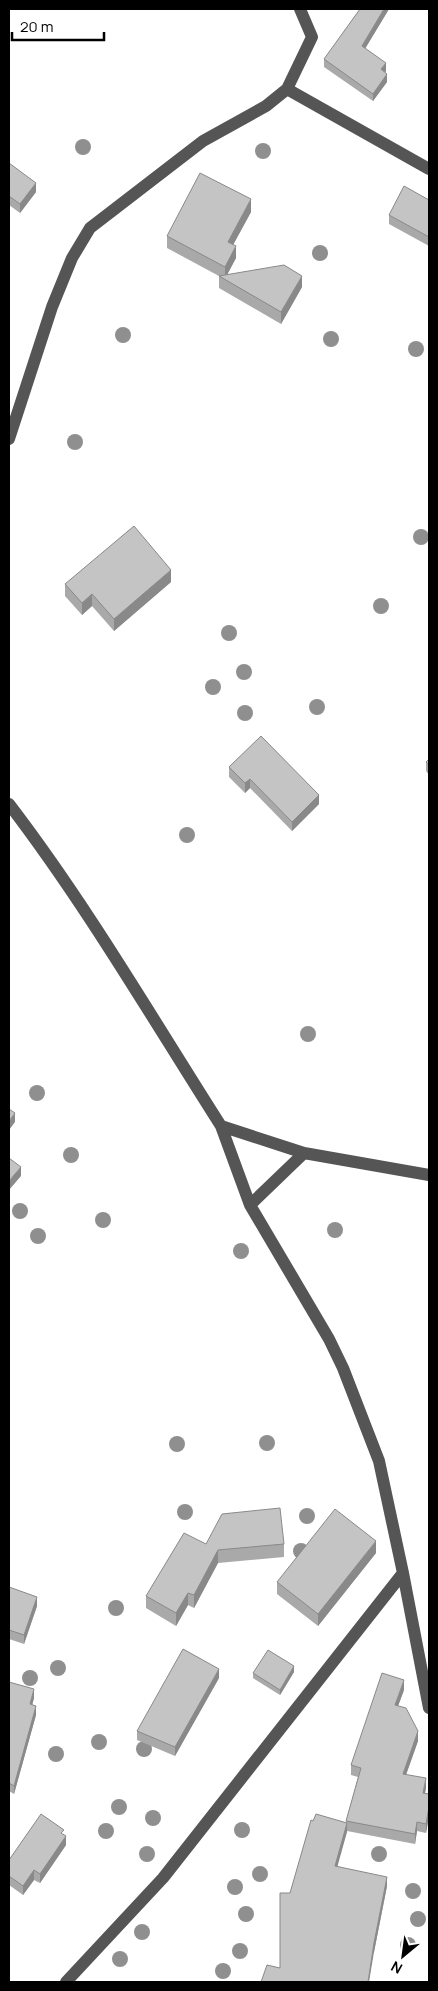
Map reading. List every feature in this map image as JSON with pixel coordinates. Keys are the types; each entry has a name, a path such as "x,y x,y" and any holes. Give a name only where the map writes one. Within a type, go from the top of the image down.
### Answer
{"street":[{"path":"9,439 52,307 72,258 90,228 203,142 266,106 287,90 312,36 300,9"},
{"path":"287,90 429,169"},
{"path":"9,804 32,834 92,924 221,1126 250,1204 329,1339 343,1368 379,1461 429,1708"},
{"path":"221,1126 304,1153 429,1175"},
{"path":"250,1204 304,1153"},
{"path":"66,1982 163,1878 403,1572"}],"building":[{"path":"360,9 384,9 362,46 386,63 381,69 387,74 373,94 324,59"},
{"path":"9,163 36,183 20,204 9,196"},
{"path":"200,173 251,199 228,242 236,246 225,267 167,236"},
{"path":"404,186 429,200 429,237 389,215"},
{"path":"284,265 302,276 281,312 219,276"},
{"path":"134,526 171,570 114,619 92,594 82,603 65,584"},
{"path":"261,736 319,795 292,822 250,779 245,783 229,767"},
{"path":"9,1109 15,1113 9,1121"},
{"path":"9,1158 21,1167 9,1181"},
{"path":"280,1508 284,1544 218,1550 194,1595 188,1593 176,1613 146,1596 184,1533 206,1544 222,1514"},
{"path":"335,1509 376,1541 318,1614 277,1582"},
{"path":"9,1587 37,1597 24,1635 9,1630"},
{"path":"183,1649 219,1669 175,1747 137,1731"},
{"path":"268,1650 294,1666 280,1690 253,1673"},
{"path":"382,1673 404,1680 395,1705 406,1708 418,1731 403,1774 426,1778 423,1793 429,1794 429,1807 426,1824 417,1822 415,1834 346,1821 361,1768 351,1765"},
{"path":"9,1682 34,1689 30,1704 36,1706 14,1786 9,1783"},
{"path":"41,1814 64,1830 61,1833 66,1836 40,1874 34,1870 23,1886 9,1876 9,1860"},
{"path":"316,1814 347,1823 335,1866 387,1877 368,1982 261,1982 267,1965 280,1968 280,1893 290,1893 311,1820 313,1821"}]}
